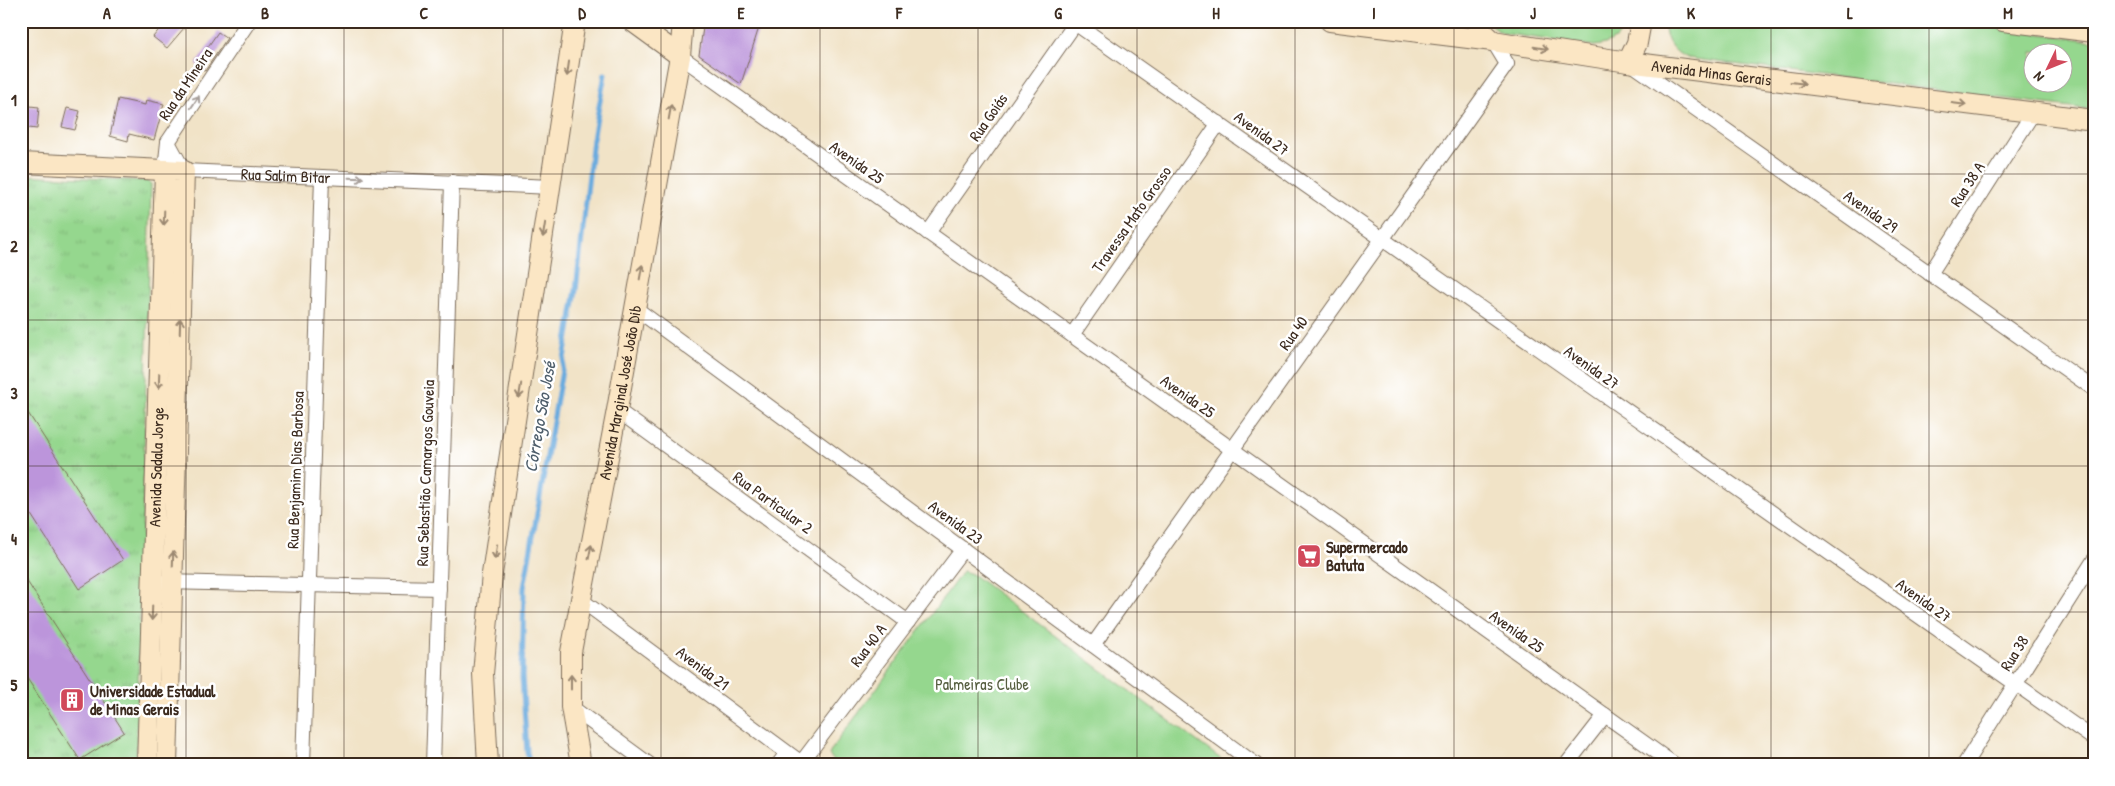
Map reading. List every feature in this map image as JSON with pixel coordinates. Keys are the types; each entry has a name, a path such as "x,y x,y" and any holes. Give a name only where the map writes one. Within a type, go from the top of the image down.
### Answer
{"main road":[{"path":"488,765 483,674 492,574 575,21"},
{"name":"Avenida Marginal José João Dib","path":"581,765 571,707 571,652 617,410 680,56 683,21"},
{"name":"Avenida Minas Gerais","path":"1330,21 1493,41 1628,62 2094,120"},
{"path":"1477,21 1493,41"},
{"path":"1628,62 1637,43 1641,21"},
{"path":"2003,21 2094,32"},
{"path":"636,22 680,56"},
{"name":"Rua Salim Bitar","path":"21,163 175,170"},
{"name":"Avenida Sadala Jorge","path":"168,765 163,582 175,170"},
{"name":"Avenida Sadala Jorge","path":"147,765 163,582"}],"street":[{"path":"232,21 246,25"},
{"name":"Avenida 27","path":"1075,22 1381,240 2094,740"},
{"name":"Rua Goiás","path":"928,233 1075,22"},
{"name":"Rua da Mineira","path":"175,170 168,142 246,25"},
{"name":"Rua 40","path":"1093,645 1507,64 1493,41"},
{"name":"Avenida 25","path":"680,56 1675,765"},
{"name":"Avenida 29","path":"1628,62 2094,388"},
{"name":"Rua 38 A","path":"1930,274 2033,113"},
{"name":"Travessa Mato Grosso","path":"1072,335 1219,123"},
{"name":"Rua da Mineira","path":"168,142 175,170"},
{"name":"Rua Salim Bitar","path":"175,170 551,186"},
{"name":"Rua Benjamim Dias Barbosa","path":"303,765 322,177"},
{"name":"Rua Sebastião Camargos Gouveia","path":"433,765 452,182"},
{"name":"Avenida 23","path":"635,308 1256,765"},
{"name":"Rua Particular 2","path":"617,410 908,622"},
{"name":"Rua 40 A","path":"802,764 963,549"},
{"name":"Rua 38","path":"1964,765 2094,560"},
{"path":"163,582 439,588"},
{"name":"Avenida 21","path":"581,600 802,764"},
{"path":"571,707 650,765"},
{"path":"1566,765 1605,714"},
{"path":"778,765 788,753"}],"green space":[{"path":"1412,21 1464,21 1469,29"},
{"path":"1486,21 1628,21 1622,32 1615,39 1605,44 1594,46 1501,33"},
{"path":"1665,21 1942,21 2094,41 2094,110 1687,58 1673,48 1666,33"},
{"path":"21,175 147,181 151,184 136,765 21,765"},
{"name":"Palmeiras Clube","path":"963,571 972,574 1229,765 838,765 829,755 832,749"}],"building":[{"path":"166,21 190,21 167,48 153,37"},
{"path":"704,21 761,21 741,84 699,55"},
{"path":"218,32 227,38 205,71 196,64"},
{"path":"118,99 145,105 146,100 164,104 154,140 129,134 128,141 110,136"},
{"path":"21,105 39,107 37,129 21,127"},
{"path":"67,108 80,111 75,130 62,127"},
{"path":"21,402 123,560 79,589 21,499"},
{"name":"Universidade Estadual de Minas Gerais","path":"21,572 124,732 80,760 21,669"}],"waterway":[{"name":"Córrego São José","path":"530,765 527,752 522,677 524,588 576,290 593,139 605,74"}],"place":[{"name":"Supermercado Batuta","path":"1309,556"},
{"name":"Universidade Estadual de Minas Gerais","path":"72,700"}]}
